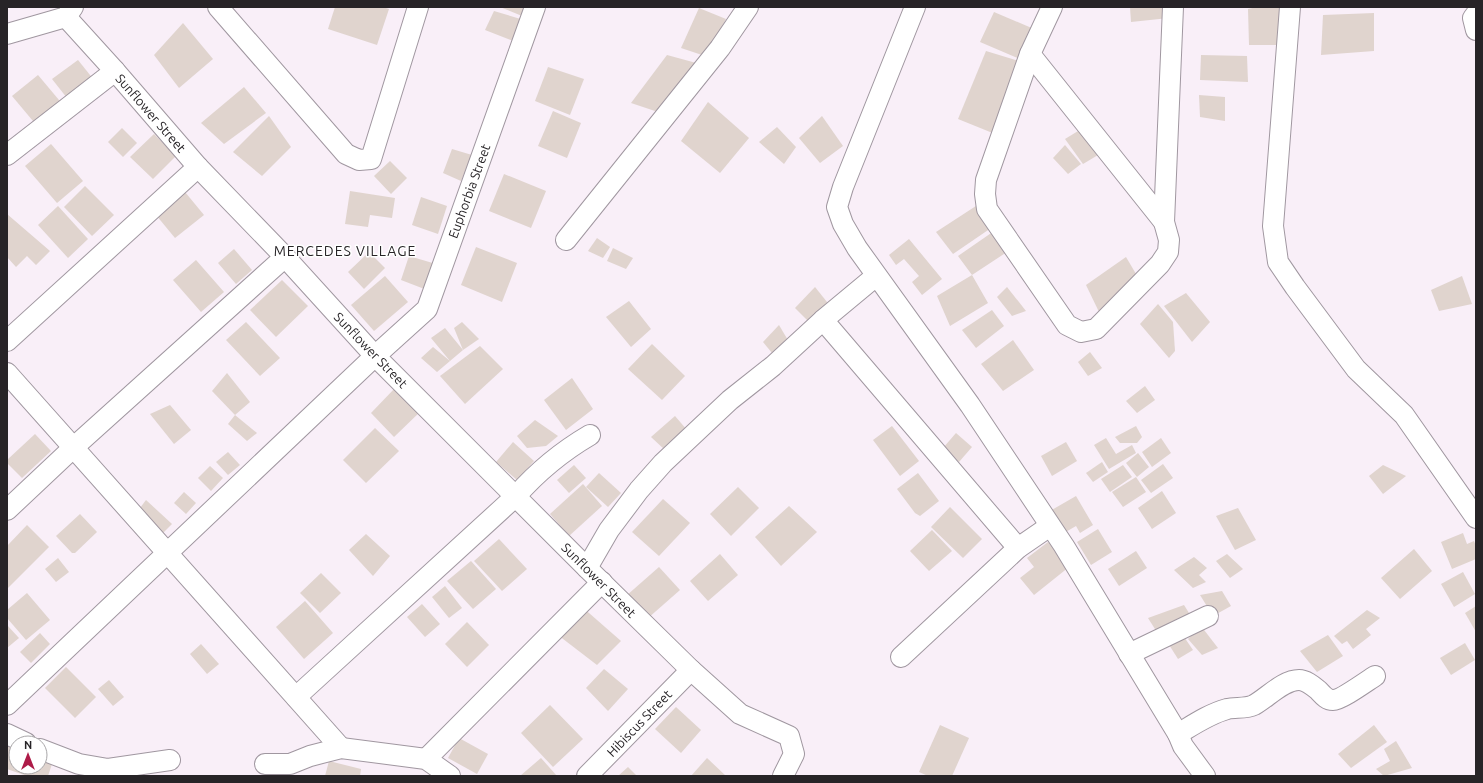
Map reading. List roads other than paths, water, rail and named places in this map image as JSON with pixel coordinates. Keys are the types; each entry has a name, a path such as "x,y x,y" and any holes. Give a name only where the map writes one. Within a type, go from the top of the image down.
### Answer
{"street":[{"path":"229,11 346,154 359,160 372,159 418,7"},
{"name":"Euphorbia Street","path":"7,705 167,552 427,309 535,7"},
{"path":"566,240 720,48 748,7"},
{"path":"914,7 843,187 837,207 842,224 876,276 970,404 1064,546 1178,734 1183,746 1205,776"},
{"path":"1052,7 1030,54 986,180 985,194 987,209 1067,324 1081,332 1096,329 1160,264 1168,252 1169,240 1164,222 1173,7"},
{"path":"1290,7 1273,226 1278,262 1356,369 1404,415 1476,518"},
{"path":"7,34 70,12"},
{"name":"Sunflower Street","path":"70,12 115,71 198,167 285,257 375,356 691,670 740,714 789,736 794,754 783,776"},
{"path":"1476,14 1473,18 1476,30"},
{"path":"1030,54 1164,222"},
{"path":"7,156 115,71"},
{"path":"7,341 198,167"},
{"path":"7,510 74,447 285,257"},
{"path":"587,568 609,530 639,490 663,463 730,400 773,366 823,320 876,276"},
{"path":"823,320 1018,548"},
{"path":"7,373 341,748"},
{"path":"296,697 516,496 545,466 566,449 590,435"},
{"path":"901,657 1018,548 1050,526"},
{"path":"426,759 602,582"},
{"path":"1129,654 1208,616"},
{"name":"Hibiscus Street","path":"587,776 691,670"},
{"path":"1178,734 1211,714 1234,708 1253,706 1290,682 1298,680 1306,682 1325,697 1332,700 1340,698 1375,676"},
{"path":"265,764 290,764 310,756 341,748 426,759 450,776"},
{"path":"48,752 79,764 108,769 170,760"}],"district":[{"name":"MERCEDES VILLAGE","path":"345,251"}]}
